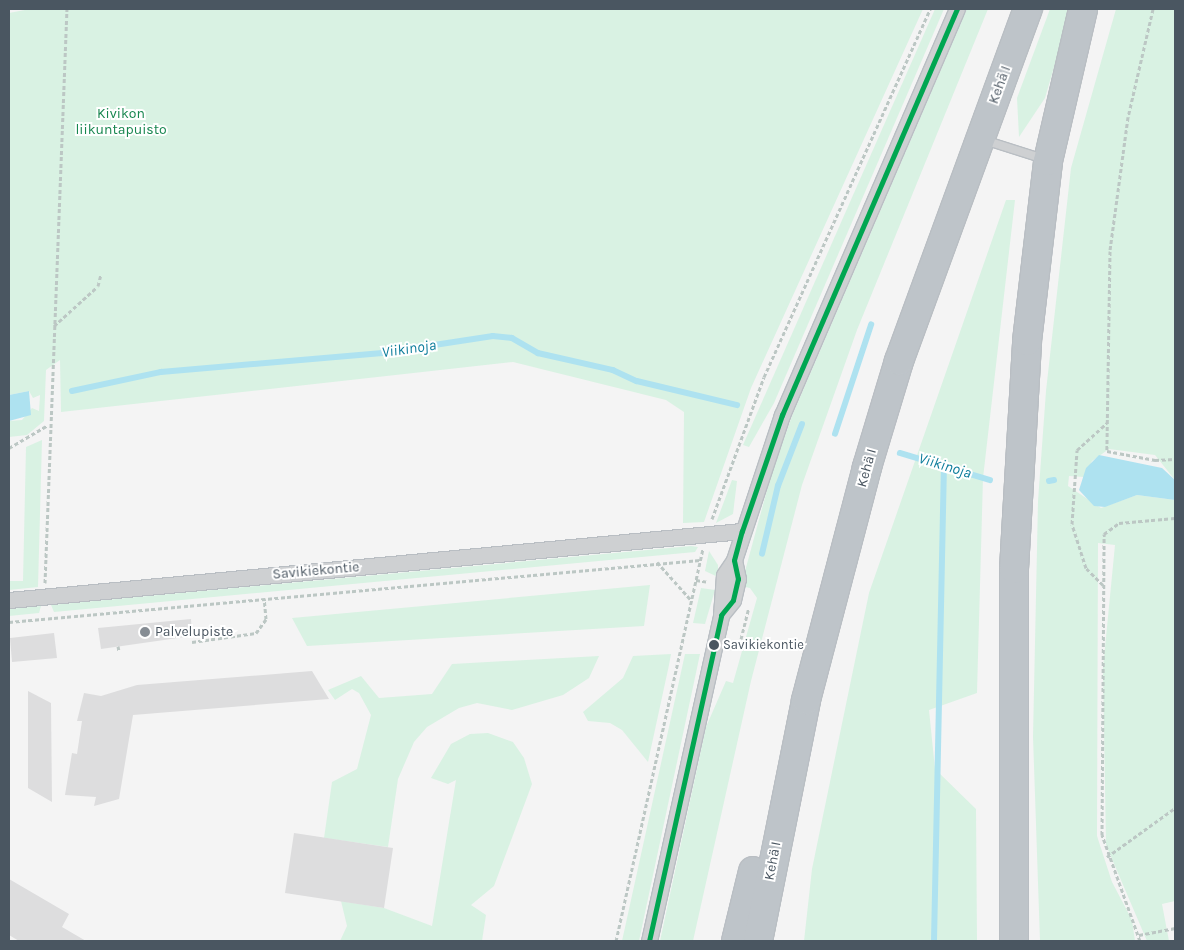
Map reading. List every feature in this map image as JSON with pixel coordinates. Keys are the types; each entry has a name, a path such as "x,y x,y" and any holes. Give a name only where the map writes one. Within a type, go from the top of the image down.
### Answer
{"highway":[{"name":"Kehä I","path":"758,941 806,700 894,379 1028,9"},
{"path":"1014,941 1012,901 1014,559 1027,341 1048,160 1083,9"},
{"path":"736,941 753,871 806,700"},
{"path":"1012,901 1022,941"}],"street":[{"path":"649,941 721,615 724,575 734,560 785,405 957,9"},
{"name":"Savikiekontie","path":"9,600 742,531"}],"lane":[{"path":"980,139 1048,160"}],"path":[{"path":"45,587 48,425 54,327 67,9"},
{"path":"710,525 764,377 930,9"},
{"path":"1152,9 1128,117 1110,251 1108,452 1155,460 1175,459"},
{"path":"54,327 98,286 101,274"},
{"path":"1104,585 1086,568 1072,524 1077,450 1107,423"},
{"path":"9,448 48,425"},
{"path":"1140,941 1107,857 1102,835 1104,534 1119,523 1175,518"},
{"path":"616,941 703,548"},
{"path":"9,622 657,562 700,560"},
{"path":"657,562 691,600"},
{"path":"192,642 256,633 266,619 264,598"},
{"path":"118,646 119,651"},
{"path":"1107,857 1174,810"},
{"path":"1138,935 1175,928"}],"green space":[{"name":"Kivikon liikuntapuisto","path":"30,9 923,9 751,388 704,522 683,523 684,412 666,400 513,362 61,412 60,360 46,370 44,421 27,435 9,437 9,421 22,420 32,408 39,411 40,395 33,398 29,391 9,395 9,13"},
{"path":"935,9 944,9 774,403 749,447 743,445"},
{"path":"967,9 988,9 857,330 802,485 751,681 693,941 660,941 706,727 726,681 733,683 757,598 750,588 741,586 770,479 792,416"},
{"path":"1050,9 1071,9 1045,98 1019,137 1017,98"},
{"path":"1116,9 1175,9 1175,480 1155,455 1109,449 1092,461 1084,477 1069,476 1068,486 1101,508 1137,495 1175,500 1175,901 1162,904 1169,941 1147,941 1106,845 1103,668 1115,545 1098,543 1097,836 1112,882 1132,920 1135,941 1040,941 1033,737 1038,501 1046,391 1071,168"},
{"path":"1006,200 1015,200 983,478 977,693 929,710 935,769 976,809 977,941 804,941 812,869 869,593"},
{"path":"42,440 38,587 9,590 9,581 23,581 26,447"},
{"path":"732,480 737,481 733,514 716,523"},
{"path":"691,546 698,547 695,552 54,612 51,605"},
{"path":"709,551 718,565 718,577 705,571"},
{"path":"650,585 644,626 307,646 292,618"},
{"path":"701,588 715,590 705,624 693,623"},
{"path":"41,606 39,613 9,616 9,609"},
{"path":"671,654 648,762 622,730 610,723 588,721 583,712 623,678 633,656"},
{"path":"685,654 700,654 639,941 622,941"},
{"path":"599,656 589,678 563,695 512,710 477,703 459,708 427,727 414,742 398,779 388,847 324,838 332,782 357,769 371,715 359,693 352,689 335,700 328,690 361,676 379,698 432,694 452,664"},
{"path":"488,733 513,742 524,758 532,784 494,886 471,905 486,915 482,941 340,941 347,926 341,901 384,908 432,926 456,780 448,784 431,778 451,744 470,734"}],"water":[{"path":"29,391 31,415 9,421 9,395"},
{"path":"1099,455 1162,468 1175,480 1175,500 1137,495 1105,507 1094,506 1079,490 1086,468"}],"building":[{"name":"Palvelupiste","path":"191,619 192,636 101,649 98,628"},
{"path":"54,633 57,658 12,662 10,638"},
{"path":"312,671 329,699 133,715 119,799 94,806 96,797 65,795 72,753 77,754 82,721 77,721 84,693 101,696 137,685"},
{"path":"28,691 51,703 52,802 28,788"},
{"path":"294,833 393,848 384,908 285,893"},
{"path":"9,879 69,914 62,927 86,941 19,941 9,935"}],"waterway":[{"path":"835,434 871,325"},
{"name":"Viikinoja","path":"72,391 161,372 382,353 493,336 512,338 538,353 613,370 637,381 737,405"},
{"path":"762,554 778,486 802,424"},
{"name":"Viikinoja","path":"900,453 990,480"},
{"path":"934,941 944,466"},
{"name":"Viikinoja","path":"1049,481 1054,480"}],"transit line":[{"path":"649,941 721,615 733,600 738,579 734,560 742,531 782,415 957,9"}],"place":[{"name":"Palvelupiste","path":"145,632"},
{"name":"Savikiekontie","path":"714,645"}]}
